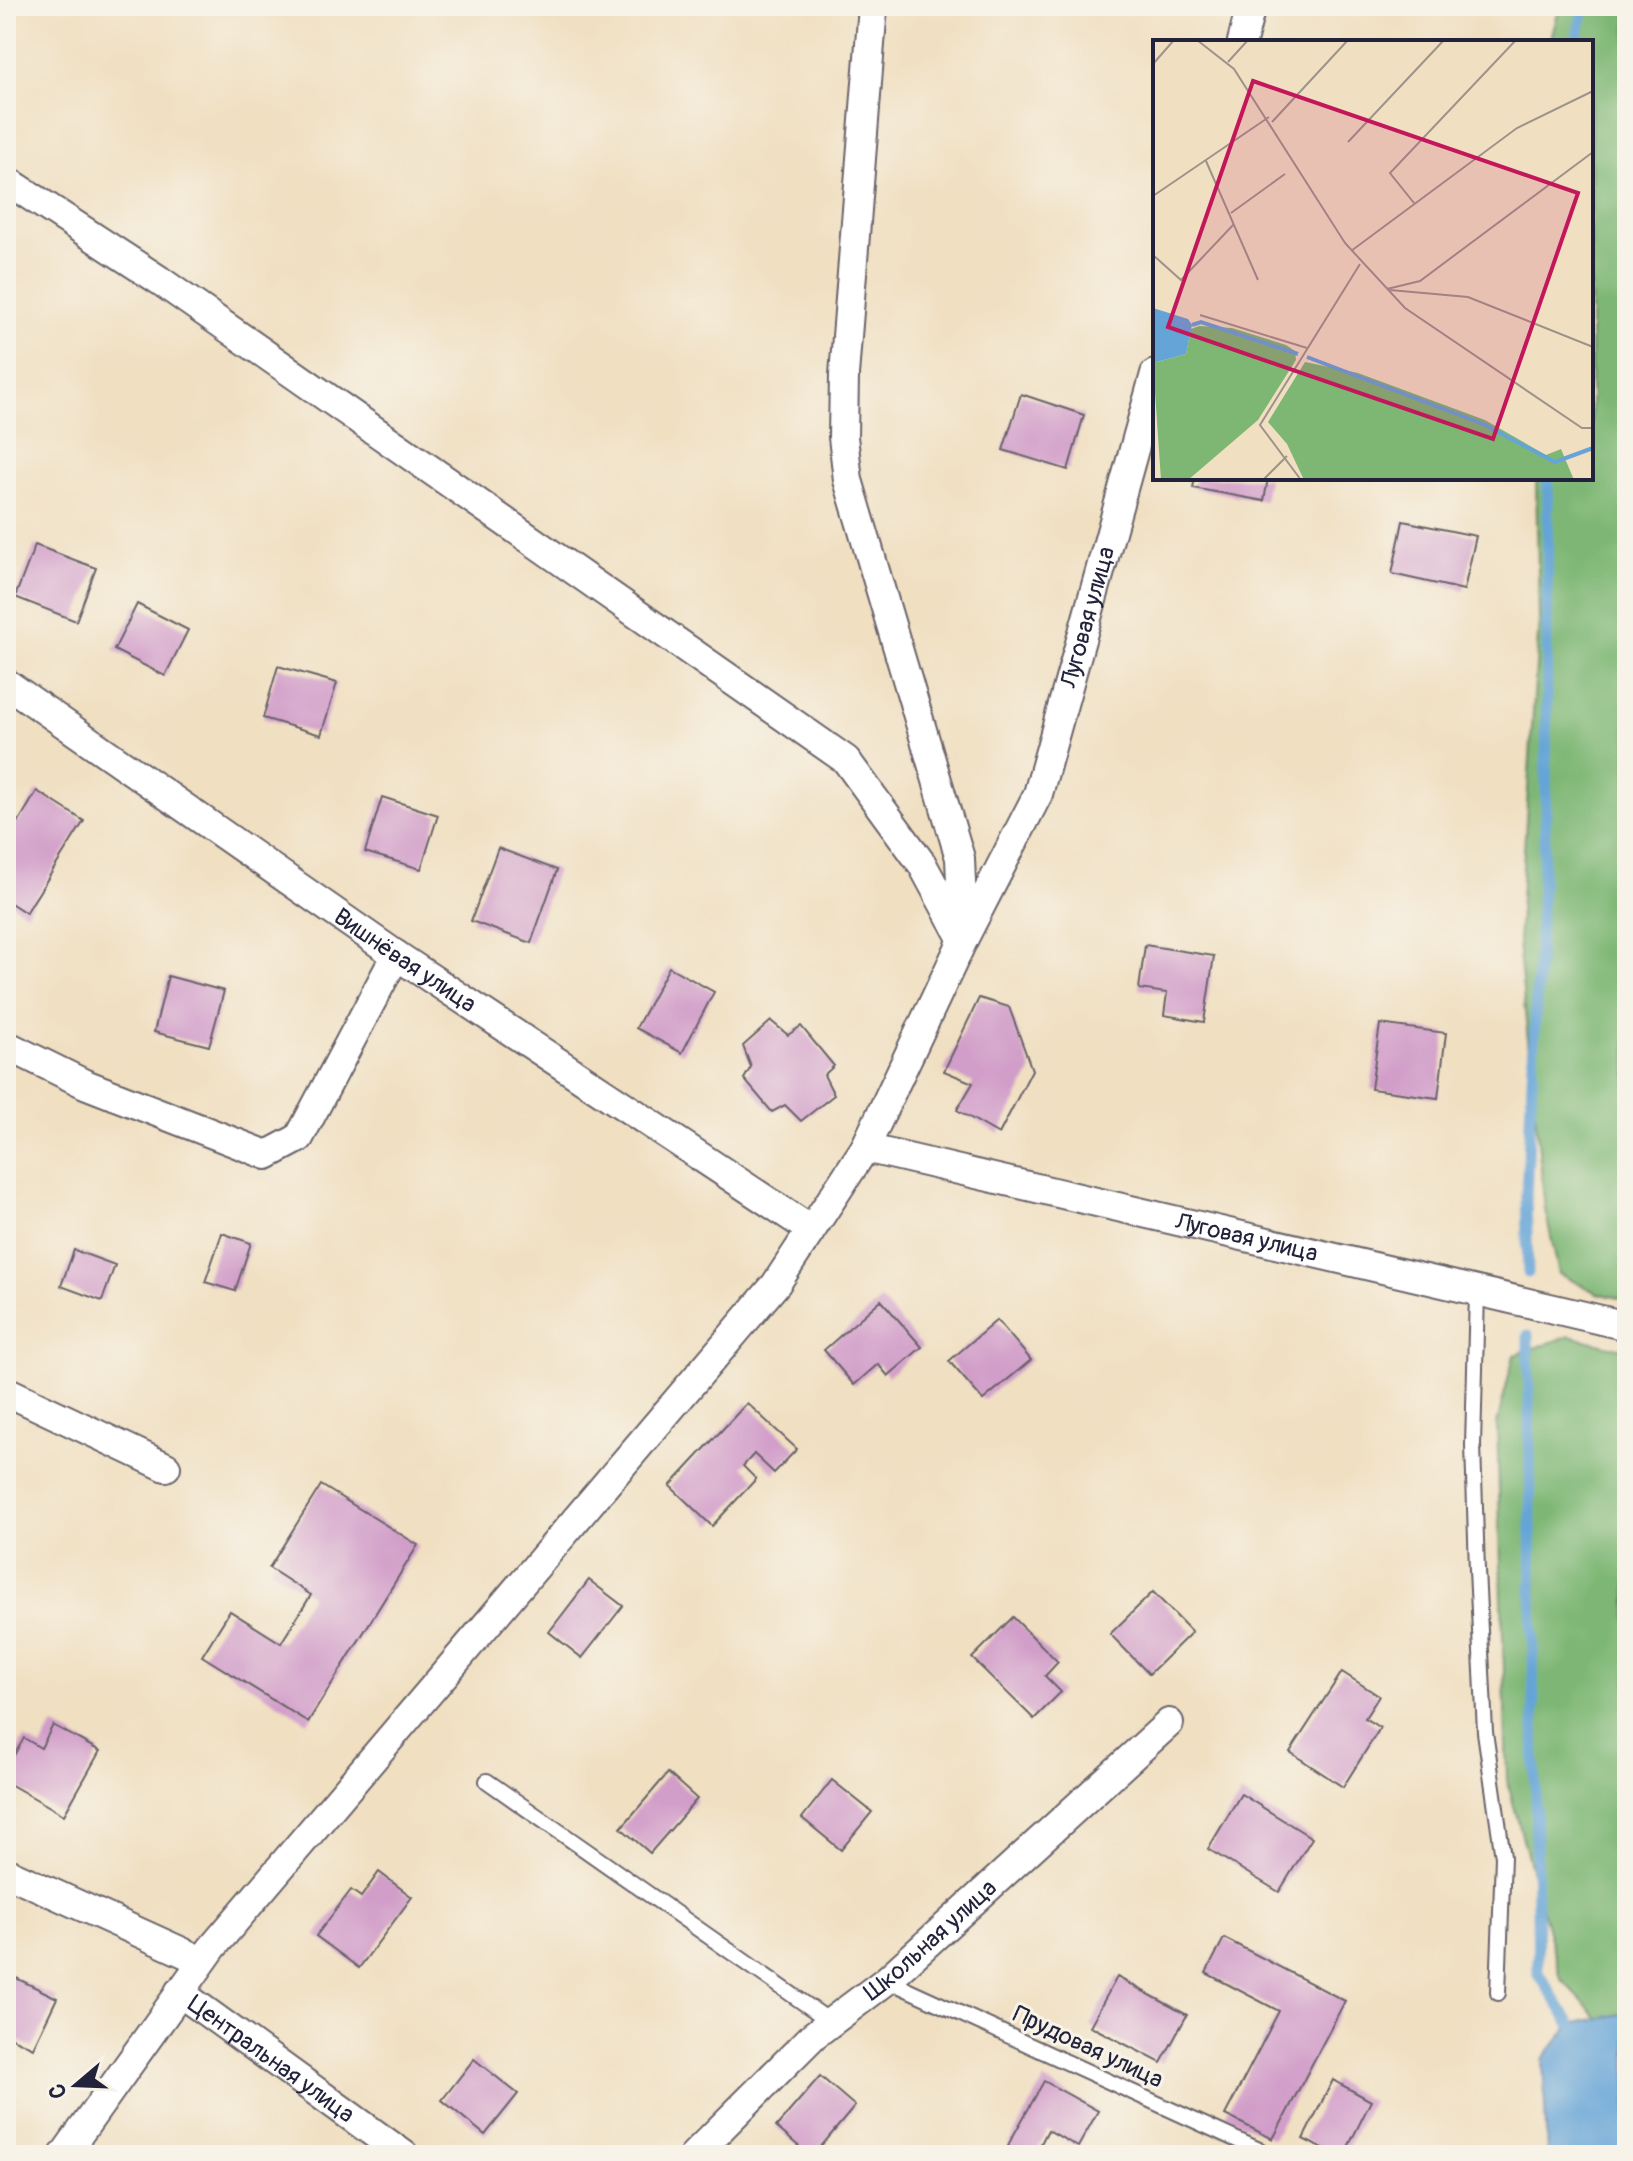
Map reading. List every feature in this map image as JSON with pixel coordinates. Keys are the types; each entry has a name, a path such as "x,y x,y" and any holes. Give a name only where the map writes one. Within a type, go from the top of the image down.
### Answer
{"street":[{"path":"873,6 844,375 843,437 848,480 960,858 963,940"},
{"path":"1242,40 1251,6"},
{"path":"6,180 159,280 846,760 922,864 963,940"},
{"name":"Луговая улица","path":"64,2155 202,1961 776,1284 865,1148 963,940 1038,794 1153,381"},
{"name":"Вишнёвая улица","path":"6,683 396,955 811,1230"},
{"path":"6,1045 85,1084 267,1155 299,1138 396,955"},
{"name":"Луговая улица","path":"865,1148 1627,1326"},
{"path":"6,1391 166,1467"},
{"name":"Школьная улица","path":"694,2155 831,2022 887,1980 1169,1723"},
{"name":"Центральная улица","path":"6,1872 202,1961"},
{"name":"Центральная улица","path":"179,1992 404,2155"}],"lane":[{"path":"1477,1293 1473,1445 1477,1570 1485,1732 1503,1857 1498,1993"},
{"path":"487,1781 831,2022"},
{"name":"Прудовая улица","path":"887,1980 1270,2155"}],"green space":[{"path":"1560,6 1627,6 1627,1300 1597,1293 1559,1274 1545,1209 1518,942 1539,620 1536,480 1593,480 1593,40 1551,40"},
{"path":"1569,1336 1627,1350 1627,2013 1599,2019 1561,1979 1507,1780 1497,1424 1514,1355"}],"water":[{"path":"1627,2013 1627,2155 1547,2155 1543,2059 1571,2024"}],"building":[{"path":"1021,394 1084,415 1068,470 1003,450"},
{"path":"1195,480 1268,480 1264,501 1193,488"},
{"path":"1403,521 1476,536 1464,590 1392,574"},
{"path":"35,545 96,568 76,621 15,597"},
{"path":"137,604 188,630 165,676 114,650"},
{"path":"278,666 337,683 321,735 263,718"},
{"path":"37,791 84,821 26,913 6,900 6,813 19,821"},
{"path":"382,797 438,815 421,869 365,852"},
{"path":"498,848 557,870 531,943 471,921"},
{"path":"1145,945 1214,956 1204,1022 1164,1015 1167,993 1139,989"},
{"path":"669,967 714,992 682,1053 636,1028"},
{"path":"168,976 224,991 209,1046 154,1032"},
{"path":"979,998 1009,1007 1032,1070 999,1134 957,1110 973,1083 944,1071"},
{"path":"771,1021 788,1035 801,1026 834,1066 824,1075 834,1095 801,1121 785,1105 772,1112 744,1079 751,1067 743,1046"},
{"path":"1380,1024 1446,1033 1438,1098 1371,1089"},
{"path":"222,1233 251,1243 235,1291 205,1282"},
{"path":"74,1250 115,1265 102,1301 61,1286"},
{"path":"881,1300 922,1347 888,1376 878,1364 854,1385 824,1350"},
{"path":"997,1320 1031,1360 983,1400 949,1361"},
{"path":"747,1403 797,1449 774,1473 754,1454 743,1466 756,1479 712,1526 670,1486"},
{"path":"321,1485 418,1545 308,1722 202,1656 230,1611 281,1643 311,1595 269,1568"},
{"path":"589,1580 623,1606 582,1658 549,1632"},
{"path":"1153,1592 1192,1632 1149,1674 1110,1634"},
{"path":"1013,1617 1058,1662 1045,1676 1061,1692 1034,1719 972,1658"},
{"path":"1342,1672 1379,1696 1365,1718 1380,1728 1343,1787 1290,1752"},
{"path":"53,1725 100,1751 64,1815 6,1782 6,1769 24,1738 41,1748"},
{"path":"668,1773 697,1799 650,1853 621,1828"},
{"path":"832,1780 872,1812 841,1850 802,1818"},
{"path":"1241,1794 1312,1838 1279,1892 1208,1849"},
{"path":"379,1872 412,1897 359,1968 316,1936 351,1890 361,1897"},
{"path":"1224,1938 1345,2001 1273,2139 1225,2115 1279,2011 1206,1973"},
{"path":"6,1973 57,1998 33,2048 6,2035"},
{"path":"1117,1977 1187,2015 1161,2063 1090,2026"},
{"path":"474,2059 518,2094 485,2135 442,2100"},
{"path":"820,2076 855,2106 814,2155 809,2155 776,2127"},
{"path":"1333,2080 1371,2101 1344,2155 1335,2155 1303,2139"},
{"path":"1044,2081 1098,2111 1078,2147 1048,2130 1035,2155 1026,2155 1008,2145"}],"waterway":[{"path":"1576,40 1584,6"},
{"path":"1528,1273 1526,1196 1546,810 1548,480"},
{"path":"1528,1335 1538,1973 1571,2024"}]}
